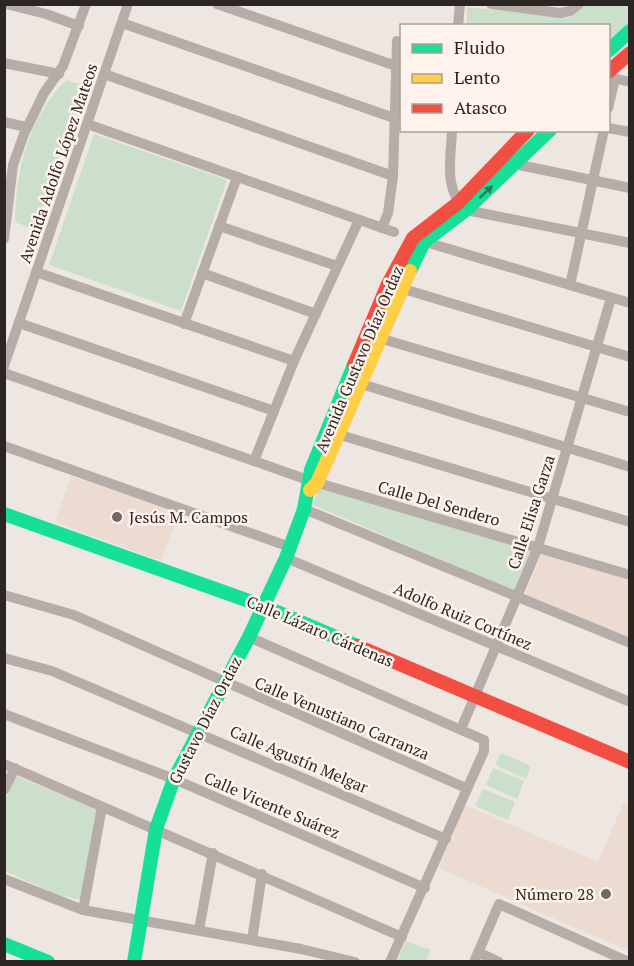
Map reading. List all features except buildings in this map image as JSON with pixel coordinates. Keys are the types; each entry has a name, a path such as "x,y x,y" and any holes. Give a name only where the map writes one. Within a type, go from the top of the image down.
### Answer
{"street":[{"path":"6,4 46,14 79,26"},
{"path":"4,239 9,163 26,127 58,74 86,4"},
{"name":"Avenida Adolfo López Mateos","path":"4,366 128,4"},
{"path":"217,4 396,66"},
{"path":"458,24 460,4"},
{"path":"491,4 560,13 570,11 579,4"},
{"path":"122,23 394,117"},
{"path":"610,50 630,31"},
{"path":"381,228 388,213 393,176 397,41"},
{"path":"610,92 611,76 630,53"},
{"path":"4,63 58,74"},
{"path":"104,74 393,176"},
{"path":"611,76 630,82"},
{"path":"4,122 26,127"},
{"path":"87,124 394,232"},
{"path":"610,128 630,132"},
{"path":"452,132 450,179 462,207"},
{"path":"462,207 498,161 526,132"},
{"path":"418,240 516,165 548,132"},
{"path":"570,285 604,132"},
{"path":"498,161 630,188"},
{"path":"184,324 237,177"},
{"path":"462,207 630,243"},
{"path":"254,461 294,361 359,220"},
{"path":"219,226 338,266"},
{"path":"418,240 630,303"},
{"name":"Avenida Gustavo Díaz Ordaz","path":"312,484 394,286 418,240"},
{"path":"36,272 294,361"},
{"path":"202,273 316,314"},
{"path":"394,286 630,357"},
{"name":"Avenida Gustavo Díaz Ordaz","path":"312,484 337,434 354,382 379,338 394,286"},
{"name":"Calle Elisa Garza","path":"461,729 519,597 538,547 611,298"},
{"path":"19,323 274,411"},
{"path":"379,338 630,412"},
{"name":"Calle Del Sendero","path":"4,373 254,461 312,484 630,575"},
{"path":"354,382 630,467"},
{"path":"337,434 630,522"},
{"name":"Adolfo Ruiz Cortínez","path":"4,446 288,552 497,647 630,702"},
{"name":"Gustavo Díaz Ordaz","path":"134,962 156,829 174,779 249,637 288,552 312,484"},
{"path":"304,509 630,643"},
{"name":"Calle Lázaro Cárdenas","path":"4,514 263,606 630,762"},
{"name":"Calle Venustiano Carranza","path":"4,595 74,615 223,683 466,788"},
{"path":"249,637 484,740 486,746 425,888 390,962"},
{"name":"Calle Agustín Melgar","path":"4,658 52,671 446,838"},
{"name":"Calle Vicente Suárez","path":"4,714 174,779 425,888"},
{"path":"4,790 10,766 402,937"},
{"path":"83,910 102,807"},
{"path":"199,930 213,853"},
{"path":"252,940 262,874"},
{"path":"4,879 83,910 252,940 355,962"},
{"path":"499,962 476,957 499,904 629,962"},
{"path":"4,944 48,962"}],"shaded area":[{"name":"Jesús M. Campos","path":"71,476 179,512 161,561 55,522"},
{"path":"541,554 629,580 629,640 525,595"},
{"path":"624,802 629,804 629,951 439,868 465,805 598,862"}],"green space":[{"path":"585,5 629,5 629,23 610,40 610,24 467,24 467,7 570,18"},
{"path":"66,80 84,86 35,230 15,222 18,183 33,128 53,95"},
{"path":"94,134 227,180 181,311 49,265"},
{"path":"319,488 531,550 515,591 313,505"},
{"path":"501,753 531,766 526,779 495,765"},
{"path":"493,768 524,781 517,799 486,785"},
{"path":"16,776 98,810 82,900 58,895 5,871 5,801"},
{"path":"483,789 515,802 508,820 475,806"},
{"path":"406,941 431,950 426,961 397,961"}],"traffic: fast":[{"path":"610,49 630,31"},
{"path":"410,271 424,242 466,210 548,132"},
{"path":"134,962 156,829 174,779 249,637 286,558 304,509 311,470 354,365"},
{"path":"4,514 263,606 357,646"},
{"path":"4,944 48,962"}],"traffic: slow":[{"path":"310,490 317,483 410,271"}],"traffic: jam":[{"path":"610,70 630,53"},
{"path":"354,365 388,284 413,238 458,203 526,132"},
{"path":"357,646 630,762"}],"place":[{"name":"Jesús M. Campos","path":"117,517"},
{"name":"Número 28","path":"606,894"}]}
